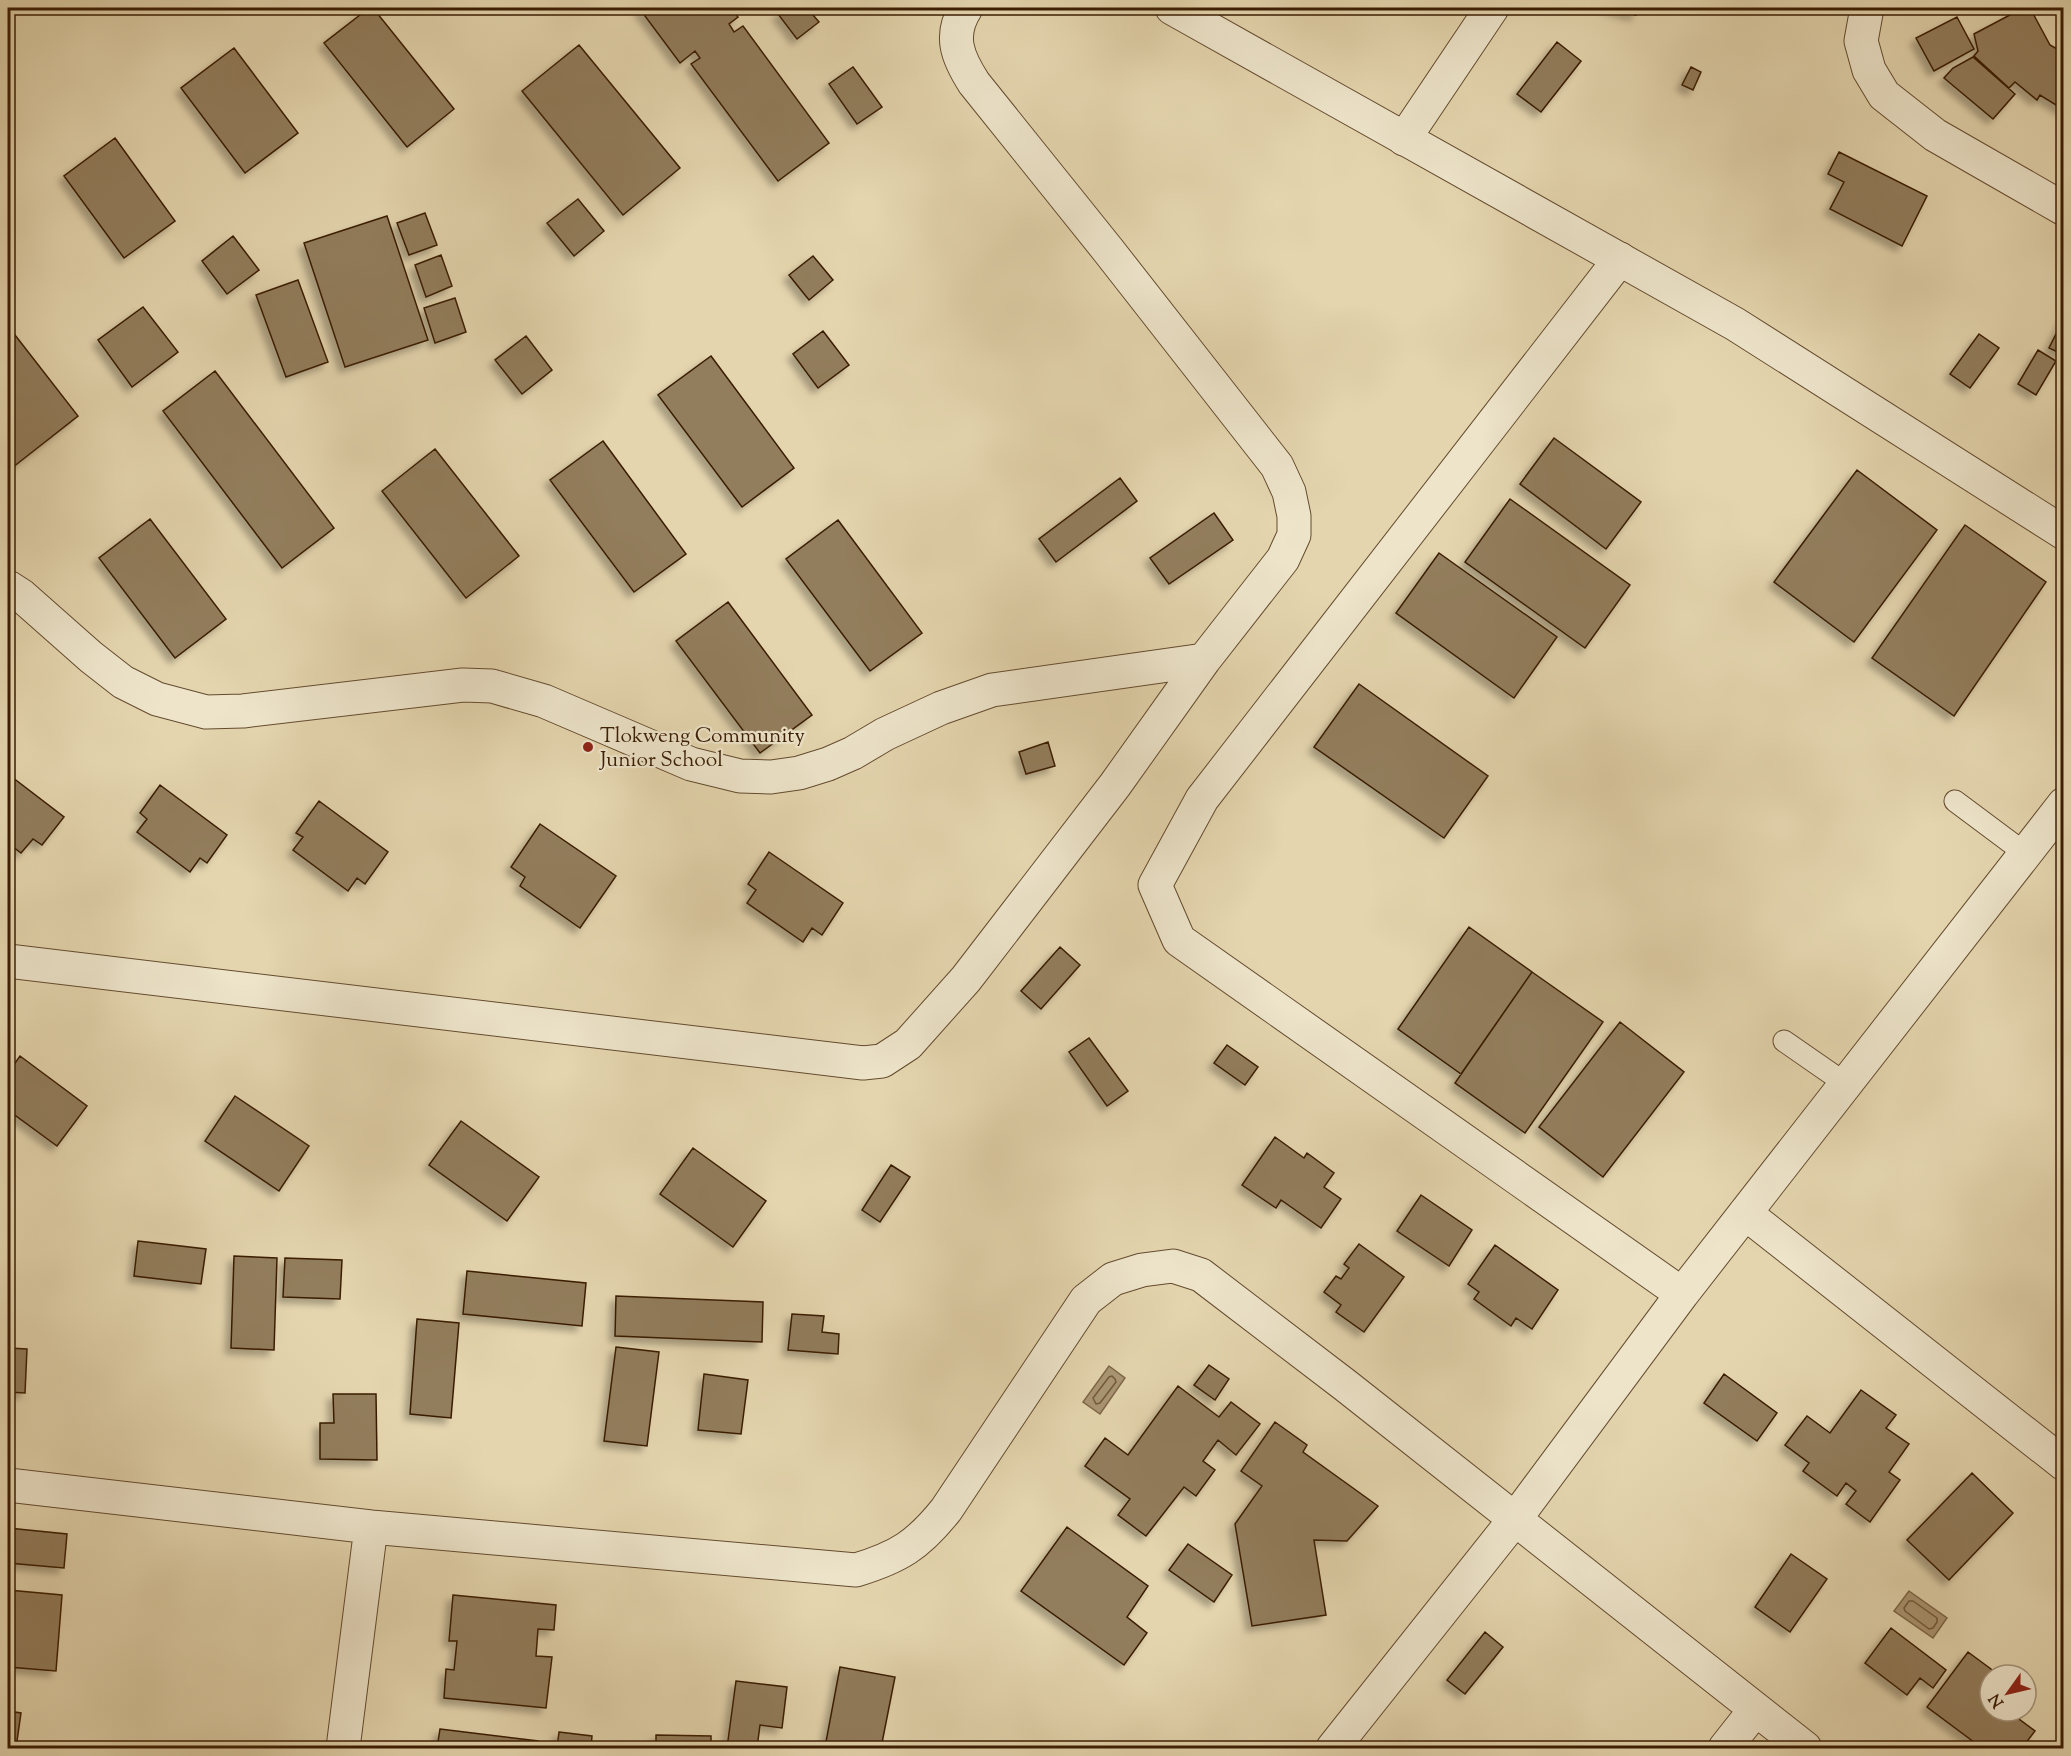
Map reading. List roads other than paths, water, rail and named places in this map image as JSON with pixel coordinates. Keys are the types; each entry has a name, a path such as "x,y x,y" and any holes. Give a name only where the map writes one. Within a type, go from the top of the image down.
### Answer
{"street":[{"path":"8,962 864,1063 882,1060 908,1044 966,979 1115,785 1204,660 1283,559 1294,535 1294,516 1289,492 1277,466 974,83 960,61 956,36 961,16 966,8"},
{"path":"1172,8 1735,324 2064,532"},
{"path":"1404,139 1492,8"},
{"path":"1867,8 1861,41 1869,70 1884,95 1935,135 2064,209"},
{"path":"1620,259 1202,799 1155,885 1179,940 1682,1294"},
{"path":"8,587 22,596 123,682 157,699 206,712 243,711 463,685 492,686 544,701 691,764 740,776 771,777 799,773 828,764 941,708 992,690 1204,660"},
{"path":"1333,1749 1515,1519 1682,1294 2064,804"},
{"path":"1745,1213 2064,1464"},
{"path":"8,1485 371,1527 856,1570 880,1562 915,1544 929,1532 1086,1300 1113,1279 1142,1270 1173,1266 1201,1275 1345,1385 1805,1749"},
{"path":"343,1749 371,1527"},
{"path":"1725,1749 1755,1710"}],"lane":[{"path":"1955,801 2026,854"},
{"path":"1784,1041 1846,1084"}],"water":[{"path":"1109,1366 1125,1378 1100,1414 1083,1402"},
{"path":"1909,1591 1947,1618 1933,1638 1894,1611"}],"place":[{"name":"Tlokweng Community Junior School","path":"588,747"}]}
